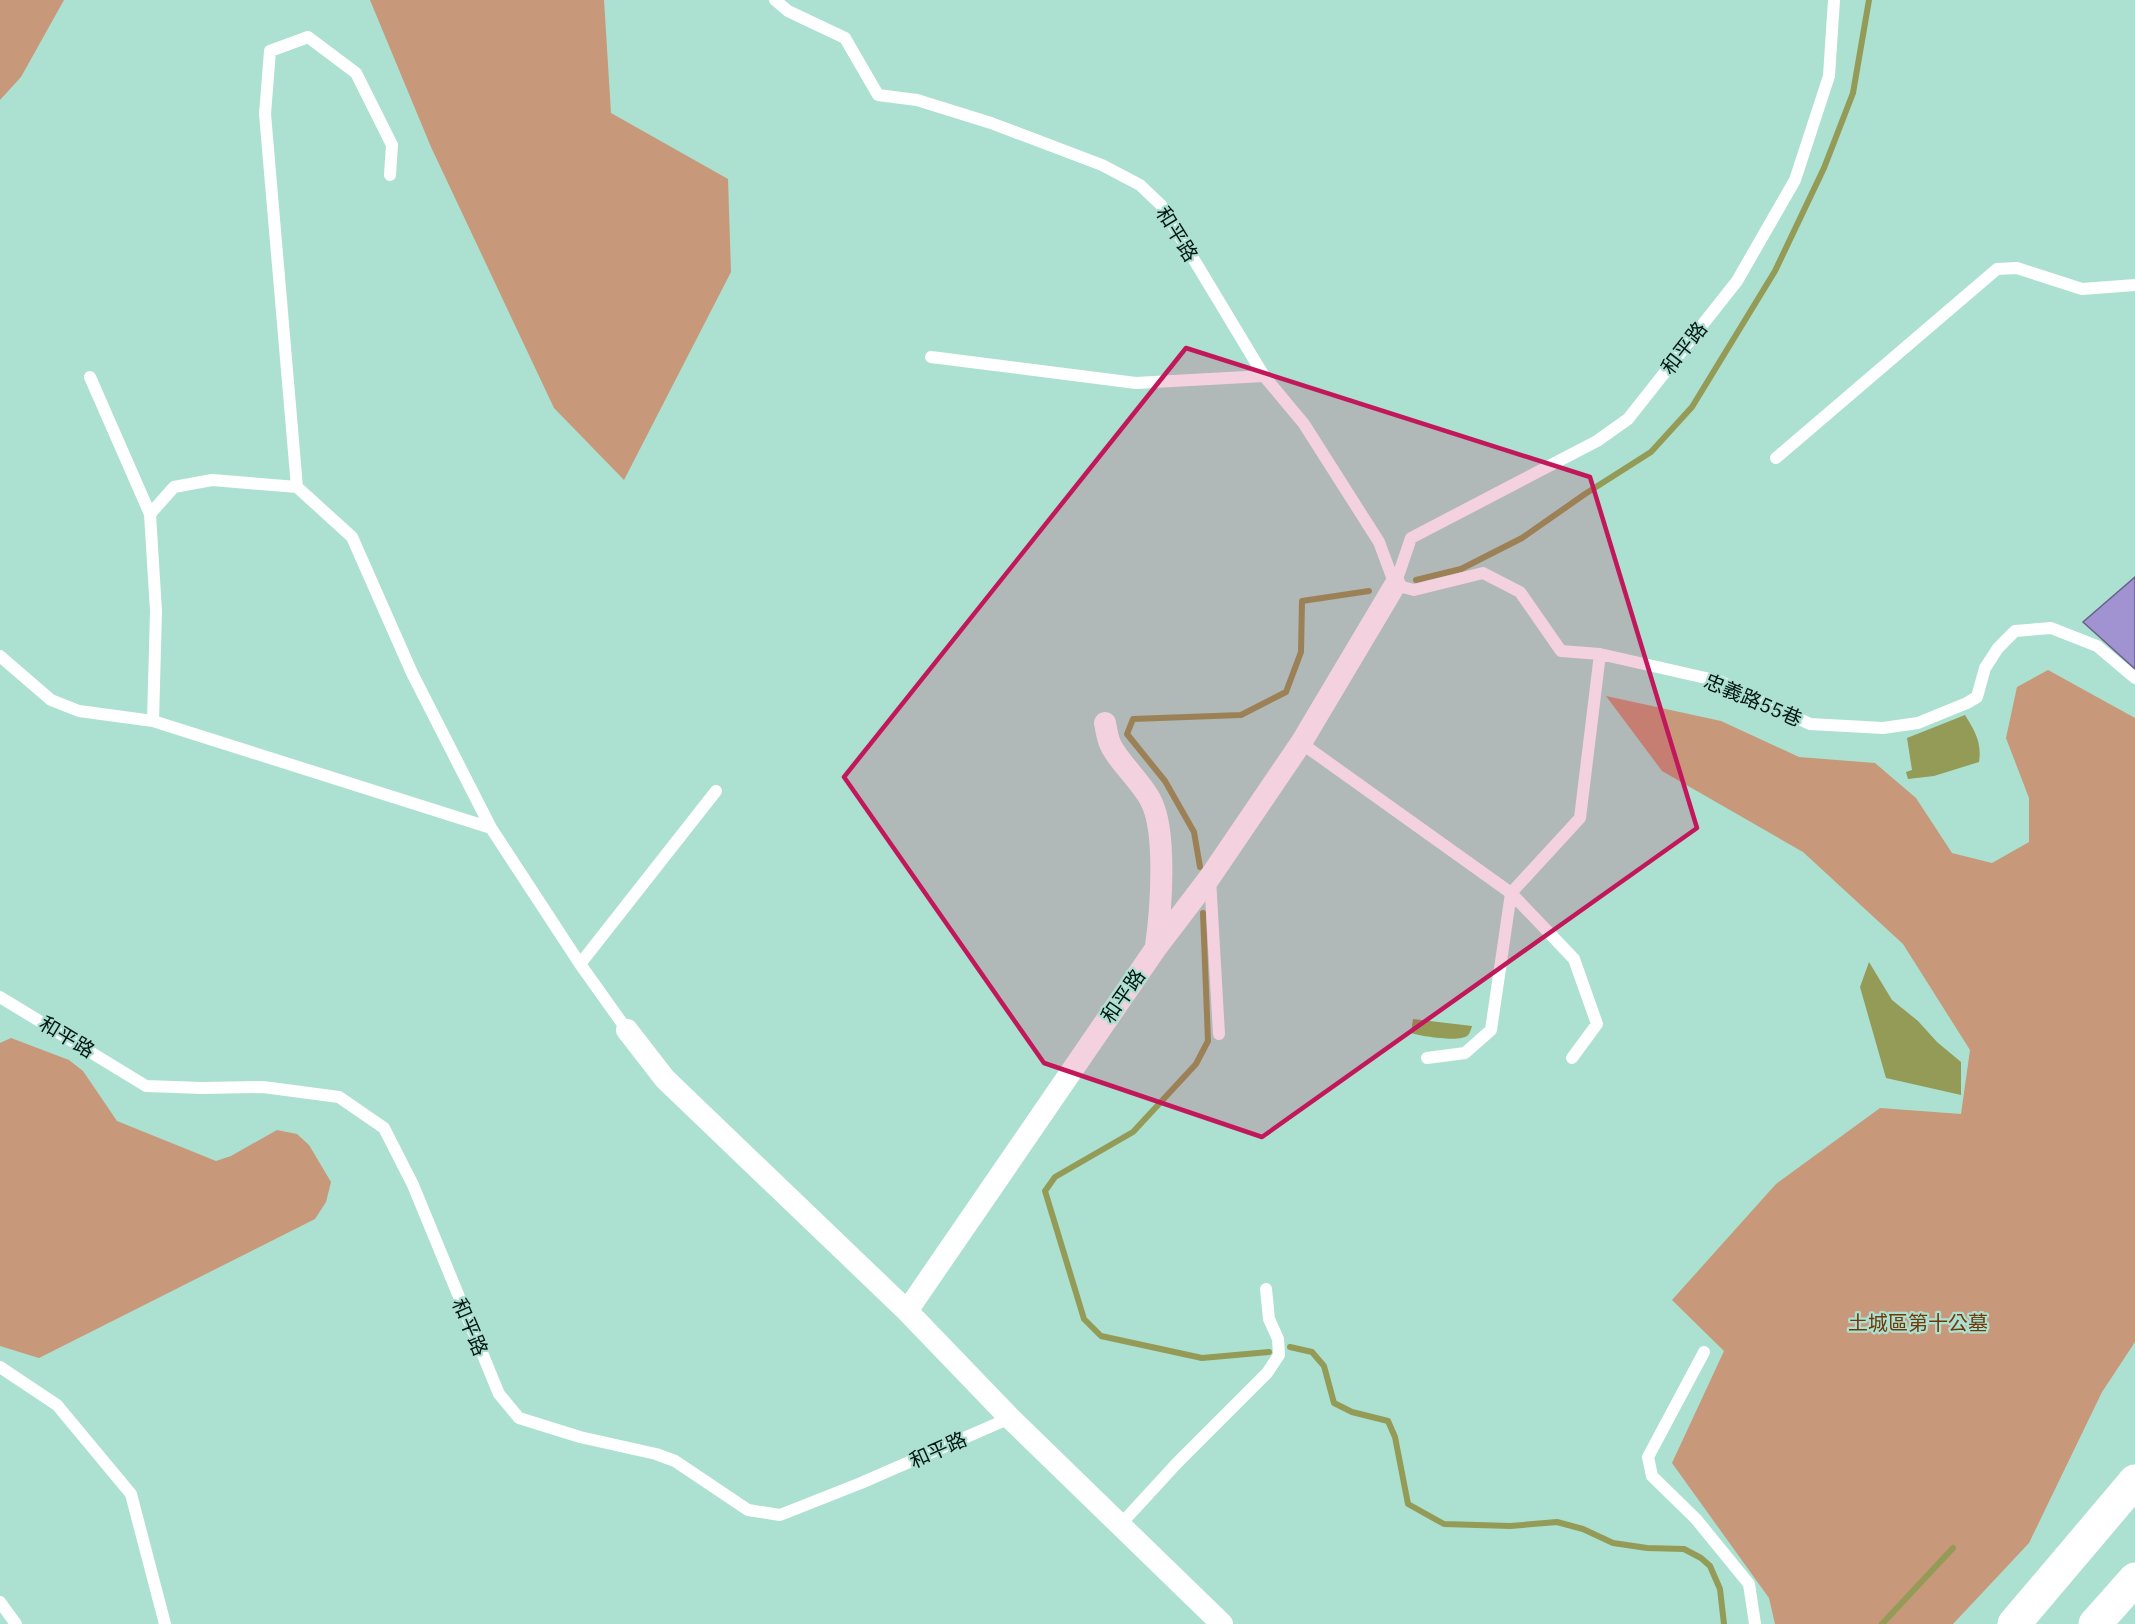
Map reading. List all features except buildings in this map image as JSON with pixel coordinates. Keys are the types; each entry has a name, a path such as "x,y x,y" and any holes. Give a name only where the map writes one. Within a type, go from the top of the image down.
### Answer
{"highway":[{"path":"2014,1624 2135,1481"},
{"path":"2096,1624 2135,1578"}],"street":[{"name":"和平路","path":"907,1311 1156,948 1210,877 1301,743 1395,585"},
{"path":"1105,723 1109,742 1151,801 1159,832 1161,881 1156,948"},
{"path":"627,1030 665,1079 907,1311 1010,1418 1222,1624"}],"lane":[{"name":"和平路","path":"775,0 788,11 845,38 878,95 916,100 992,123 1102,165 1140,185 1161,205 1264,376 1304,424 1379,542 1395,585"},
{"name":"和平路","path":"1395,585 1411,538 1597,441 1628,419 1737,281 1795,180 1829,76 1834,0"},
{"path":"297,487 266,114 270,51 308,37 356,73 392,145 390,175"},
{"path":"1776,458 1997,269 2017,268 2082,289 2135,285"},
{"path":"930,357 1136,383 1264,376"},
{"path":"90,377 150,514 156,611 153,721"},
{"path":"150,514 174,487 212,480 297,487 352,537 412,673 491,828 580,964 627,1030"},
{"path":"1395,585 1414,590 1483,573 1520,592 1561,651 1600,654 1580,818 1511,893 1491,1030 1465,1053 1427,1058"},
{"name":"忠義路55巷","path":"1600,654 1719,681 1810,724 1883,728 1918,723 1977,697 1985,668 1998,648 2015,631 2051,627 2097,646 2135,678"},
{"path":"0,656 51,700 79,711 153,721 491,828"},
{"path":"1301,743 1511,893 1574,959 1597,1024 1572,1058"},
{"path":"580,964 716,791"},
{"path":"1210,877 1219,1034"},
{"name":"和平路","path":"0,997 146,1086 263,1087 339,1097 384,1128 413,1185 499,1394 519,1418 580,1437 665,1457 675,1461 748,1510 780,1515 861,1484 1010,1418"},
{"path":"1120,1525 1177,1463 1268,1372 1279,1355 1278,1339 1269,1319 1266,1289"},
{"path":"1704,1352 1648,1457 1652,1476 1696,1519 1749,1584 1755,1624"},
{"path":"0,1367 57,1405 131,1494 165,1624"},
{"path":"0,1602 16,1624"}],"highlighted area":[{"path":"1186,348 1590,477 1697,828 1262,1137 1044,1063 844,777"}],"green space":[{"path":"0,0 64,0 21,77 0,100"},
{"path":"370,0 604,0 611,113 728,179 731,272 624,480 554,408 431,147"},
{"name":"土城區第十公墓","path":"2048,670 2135,718 2135,1342 2102,1392 2029,1543 1953,1624 1775,1624 1769,1598 1672,1463 1724,1351 1672,1300 1776,1184 1880,1108 1961,1114 1970,1050 1903,944 1803,852 1662,771 1606,696 1721,721 1799,757 1875,763 1916,798 1952,853 1992,863 2029,842 2029,798 2006,738 2017,687"},
{"path":"11,1038 69,1060 83,1071 117,1121 216,1161 231,1156 277,1130 297,1134 309,1145 331,1182 326,1202 315,1219 39,1358 0,1346 0,1043"}],"shaded area":[{"path":"1965,715 1977,737 1979,762 1934,776 1908,779 1906,772 1912,770 1907,738"},
{"path":"1869,962 1892,1000 1961,1062 1961,1095 1886,1078 1860,987"},
{"path":"1413,1019 1472,1026 1468,1035 1464,1037 1450,1039 1431,1037 1411,1033"}],"waterway":[{"path":"1416,580 1461,569 1522,538 1651,452 1692,407 1775,271 1824,168 1853,93 1869,0"},
{"path":"1200,867 1194,832 1165,781 1127,734 1133,719 1241,715 1286,692 1301,652 1302,601 1369,591"},
{"path":"1203,913 1208,1041 1196,1064 1133,1132 1055,1177 1045,1191 1084,1319 1101,1336 1202,1358 1269,1352"},
{"path":"1290,1347 1312,1352 1324,1366 1334,1403 1352,1412 1388,1421 1395,1437 1408,1504 1444,1524 1510,1526 1557,1522 1583,1529 1613,1543 1647,1548 1684,1549 1710,1566 1720,1589 1724,1624"},
{"path":"1882,1624 1953,1548"}]}
